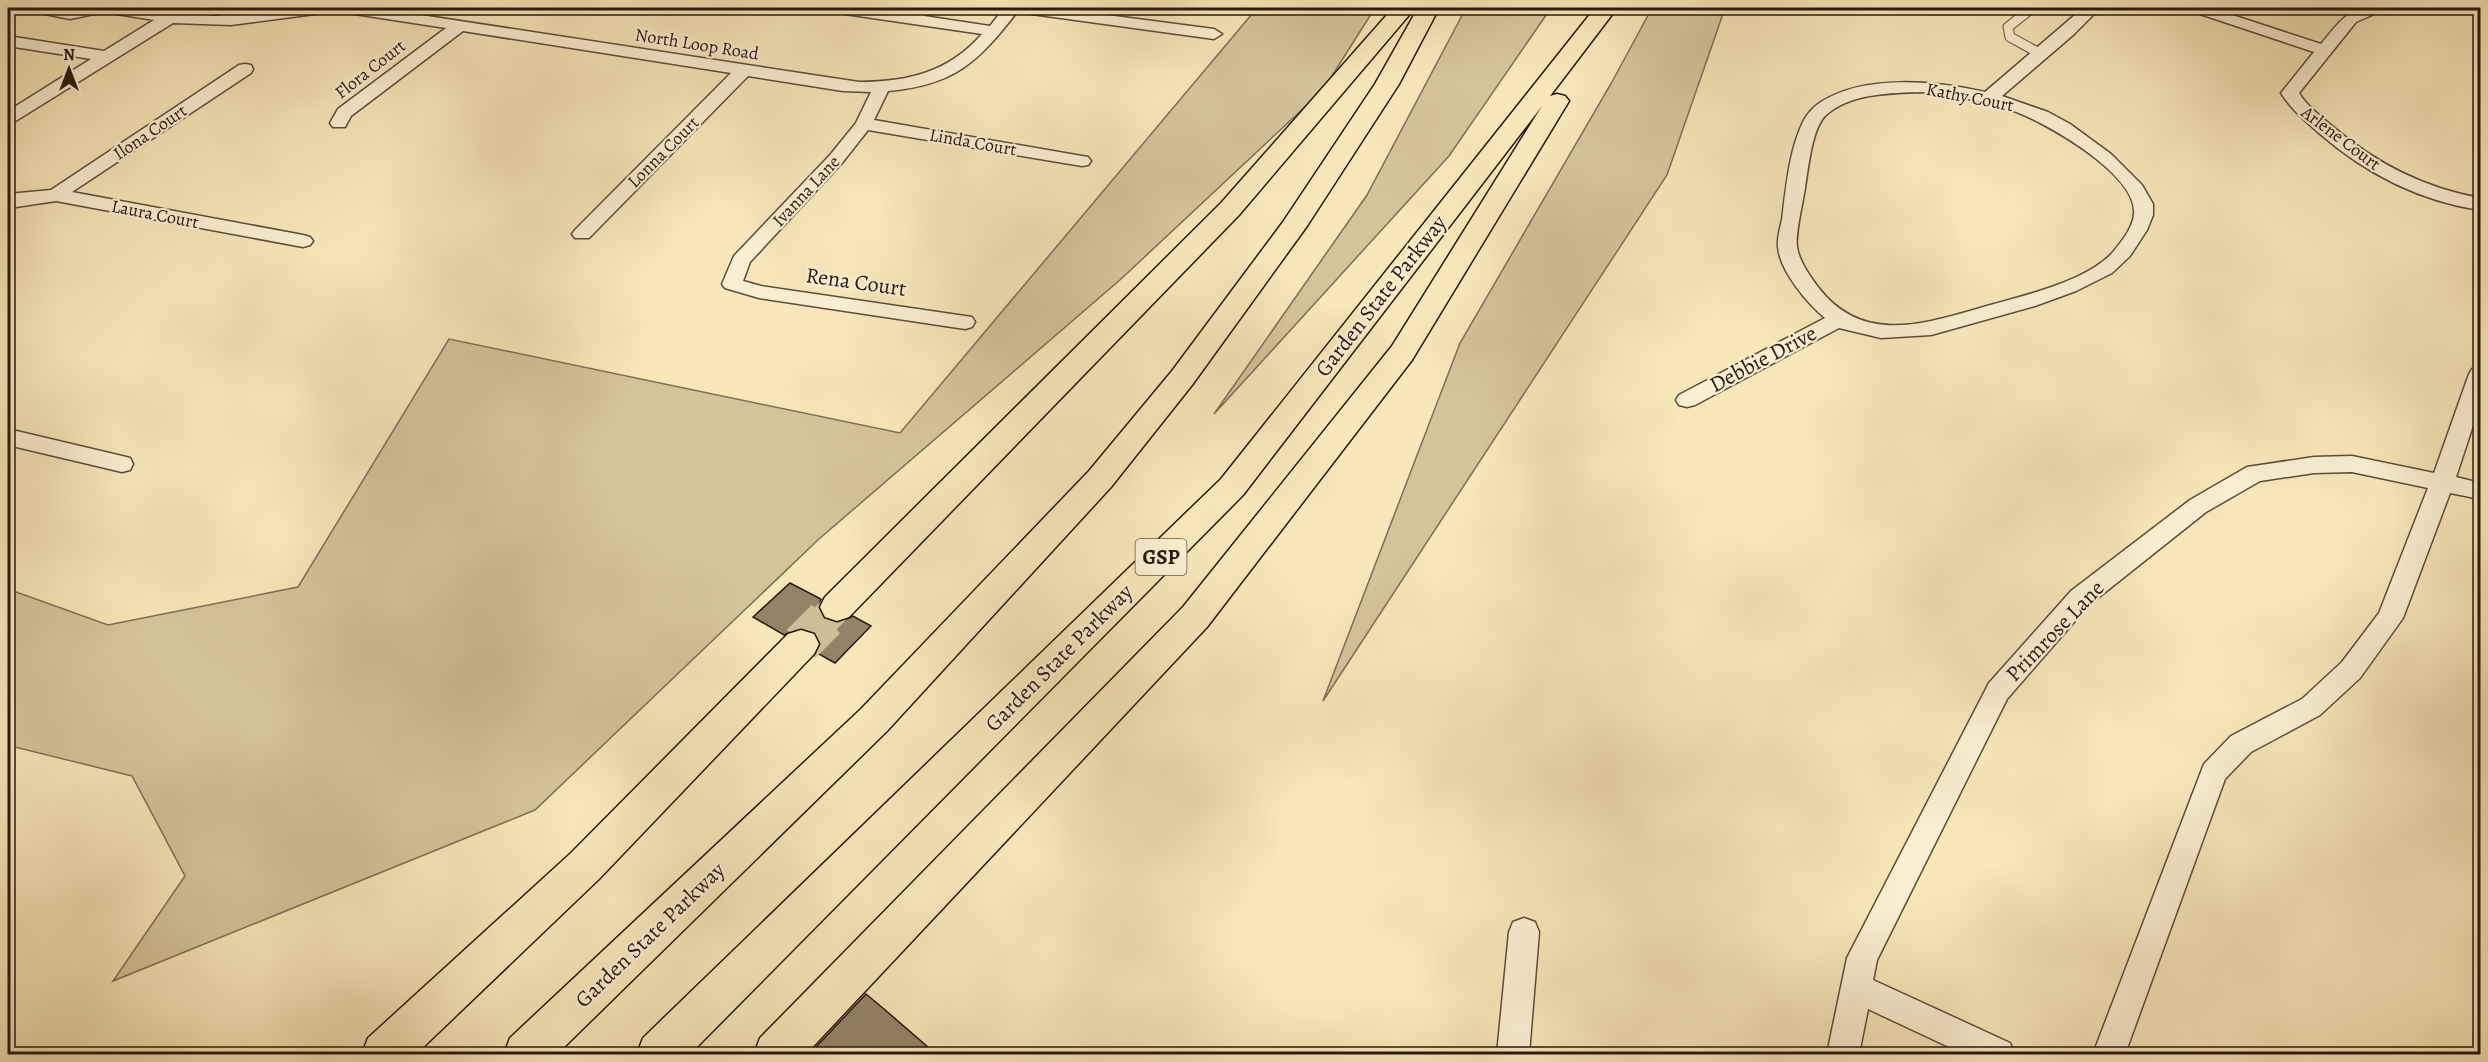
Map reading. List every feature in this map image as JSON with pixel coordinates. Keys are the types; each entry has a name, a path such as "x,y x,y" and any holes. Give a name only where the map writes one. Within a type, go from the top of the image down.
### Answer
{"highway":[{"path":"837,608 1230,209 1404,8"},
{"name":"Garden State Parkway","path":"526,1054 874,720 1100,479 1182,378 1294,226 1387,84 1428,8"},
{"name":"Garden State Parkway","path":"658,1054 1232,487 1606,8"},
{"path":"776,1054 1196,617 1402,353 1614,8"},
{"path":"384,1054 585,866 801,644"}],"street":[{"path":"35,8 70,14 101,8"},
{"path":"106,8 202,22 322,8"},
{"name":"North Loop Road","path":"348,8 743,71 843,86 881,89 908,86 965,62 1012,8"},
{"path":"838,8 917,13 992,31"},
{"path":"1021,8 1214,34"},
{"path":"1989,98 2092,8"},
{"path":"2197,8 2323,50"},
{"name":"Arlene Court","path":"2375,8 2350,19 2290,93 2295,102 2331,134 2371,163 2394,176 2430,191 2481,204"},
{"path":"8,118 104,56 169,18"},
{"name":"Flora Court","path":"339,123 344,113 458,27"},
{"path":"8,41 104,56"},
{"name":"Ilona Court","path":"56,195 245,69"},
{"name":"Lonna Court","path":"582,234 743,71"},
{"name":"Kathy Court","path":"1922,87 1962,91 2016,104 2057,122 2088,142 2124,175 2141,199 2145,211 2139,230 2117,259 2079,283 2009,307 1919,331 1858,328 1839,319 1819,303 1790,258 1787,246 1807,131 1817,113 1845,97 1884,88 1922,87"},
{"name":"Ivanna Lane","path":"741,286 732,284 741,260 836,159 864,124 881,89"},
{"name":"Linda Court","path":"864,124 1082,161"},
{"name":"Laura Court","path":"8,200 16,201 56,195 303,242"},
{"name":"Rena Court","path":"741,286 759,292 966,322"},
{"name":"Debbie Drive","path":"1687,400 1839,319"},
{"path":"2109,1054 2214,772 2241,744 2311,707 2351,670 2390,618 2481,374"},
{"path":"8,437 122,464"},
{"name":"Primrose Lane","path":"1843,1054 1862,958 1998,691 2080,598 2198,506 2255,473 2314,465 2352,464 2443,481 2481,491"},
{"path":"1513,1054 1524,932"},
{"path":"1856,988 1999,1054"}],"lane":[{"path":"2032,8 2008,27 2010,37 2040,54"}],"shaded area":[{"path":"1257,8 1375,8 1323,90 1121,279 819,539 535,810 113,981 185,876 132,776 15,747 8,759 8,589 108,625 298,587 449,339 900,433"},
{"path":"1466,8 1551,8 1449,156 1214,414 1367,195"},
{"path":"1652,8 1725,8 1667,175 1323,701 1460,343 1612,82"}],"building":[{"path":"790,583 821,599 818,608 824,619 838,623 853,616 871,626 835,663 817,653 821,643 815,632 800,628 784,635 753,617"},
{"path":"866,994 936,1054 824,1054 816,1047"}],"tunnel":[{"path":"824,620 837,607"},
{"path":"801,644 826,619"}]}
